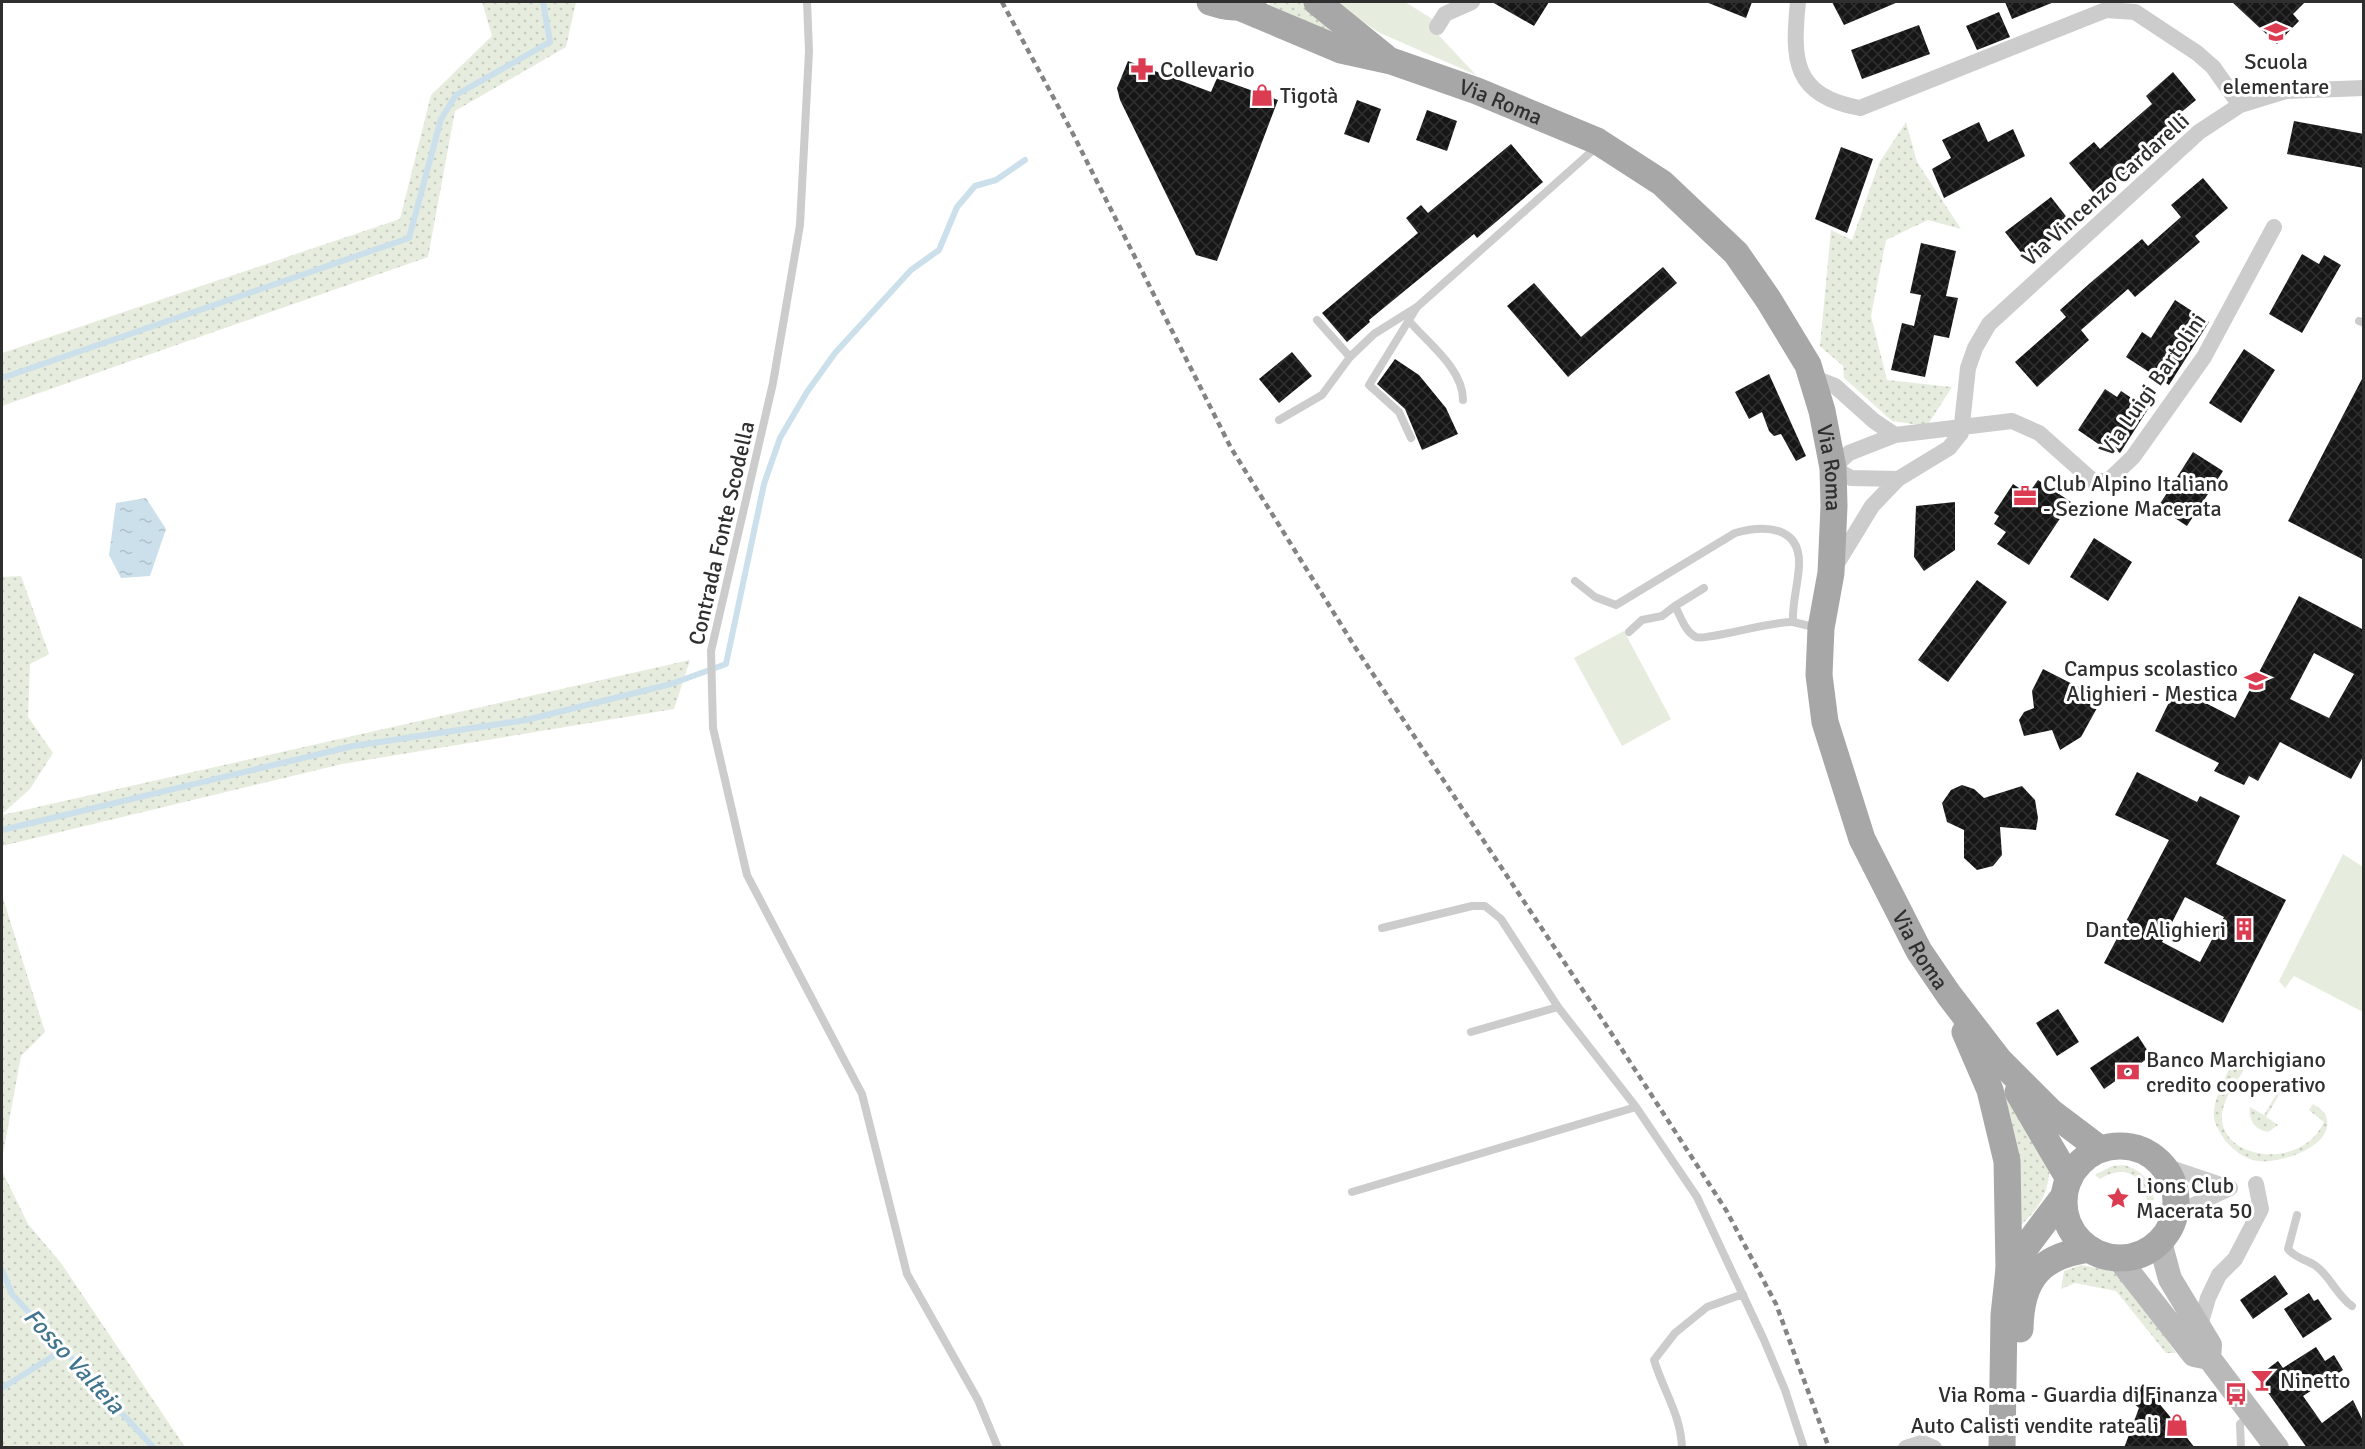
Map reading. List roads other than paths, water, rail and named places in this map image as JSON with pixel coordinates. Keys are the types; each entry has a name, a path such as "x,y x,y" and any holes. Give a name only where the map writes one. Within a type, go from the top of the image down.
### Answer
{"main road":[{"name":"Via Roma","path":"1210,2 1227,7 1246,4 1341,50 1390,61 1477,91 1597,141 1662,183 1736,253 1768,299 1812,377 1833,468 1831,573 1821,628 1819,675 1825,722 1862,839 1919,951 1949,995 1999,1060 2051,1112 2100,1149"},
{"name":"Via Roma","path":"1317,2 1390,61"},
{"path":"1949,995 1990,1090 2000,1121 2007,1161 2009,1269 2004,1315 2002,1448"},
{"name":"Via Roma","path":"1999,1060 2066,1188 2068,1223 2078,1239 2090,1249"},
{"path":"2009,1269 2066,1188 2081,1161 2100,1149 2122,1145 2136,1147 2157,1158 2164,1166 2175,1189 2175,1214 2170,1229 2160,1242 2141,1254 2118,1258 2090,1249 2066,1252 2044,1264 2032,1279 2024,1298 2020,1319 2018,1448"},
{"path":"2160,1242 2170,1280 2210,1345 2209,1358"},
{"path":"2118,1258 2194,1355 2209,1358 2277,1448"}],"street":[{"path":"1437,27 1445,14 1472,2"},
{"path":"1798,2 1794,44 1799,66 1808,86 1840,105 1860,108 2106,10 2135,12 2197,53 2213,67 2240,105"},
{"name":"Via Vincenzo Cardarelli","path":"1963,426 1968,368 1975,348 1989,324 2199,132 2240,105 2286,91 2364,88"},
{"name":"Via Luigi Bartolini","path":"1833,468 1849,453 1895,435 1937,432 1963,426 2012,421 2039,433 2093,481 2108,481 2133,457 2204,357 2274,227"},
{"path":"1812,377 1835,386 1874,421 1895,435"},
{"path":"1831,573 1850,537 1872,506 1898,479 1949,448 1963,426"},
{"path":"1833,468 1851,478 1898,479"},
{"path":"2164,1166 2230,1188 2214,1198 2175,1214"},
{"path":"2199,1329 2208,1298 2219,1275 2235,1259 2261,1209 2256,1184"},
{"path":"1906,1448 1922,1443 1935,1448"}],"lane":[{"name":"Contrada Fonte Scodella","path":"807,2 809,51 800,225 773,383 711,651 710,687 713,728 747,875 862,1095 907,1274 978,1400 998,1448"},
{"path":"1279,420 1322,395 1350,357 1374,334 1417,307 1582,160 1597,141"},
{"path":"1411,438 1399,412 1369,385 1410,322 1417,307"},
{"path":"1317,320 1350,357"},
{"path":"1410,322 1456,374 1463,390 1463,400"},
{"path":"1575,581 1595,597 1616,605 1735,533 1757,527 1776,529 1786,533 1795,544 1799,564 1792,622"},
{"path":"1629,632 1642,620 1662,616 1704,588"},
{"path":"1675,606 1689,632 1697,638 1708,639 1737,629 1792,622 1821,628"},
{"path":"1382,928 1472,906 1485,906 1501,920 1558,1007 1636,1107 1696,1197 1743,1294 1785,1390 1804,1448"},
{"path":"1472,1032 1558,1007"},
{"path":"1352,1192 1636,1107"},
{"path":"2297,1215 2288,1249 2293,1255 2316,1266 2344,1301 2352,1306"},
{"path":"1683,1448 1682,1432 1674,1406 1661,1383 1654,1360 1675,1333 1707,1307 1743,1294"},
{"path":"2241,1448 2240,1424 2252,1414"}],"water":[{"path":"146,498 166,529 150,576 121,578 109,555 116,503"}],"waterway":[{"path":"2,378 409,238 441,119 456,95 550,42 543,2"},
{"path":"2,830 353,746 526,720 671,684 726,664 764,484 780,438 807,392 835,353 911,270 939,250 957,207 975,186 996,180 1025,160"},
{"name":"Fosso Valteia","path":"2,1270 12,1294 154,1448"},
{"path":"2,1388 63,1350"}],"railway":[{"path":"1002,2 1072,132 1231,448 1355,647 1726,1210 1776,1304 1829,1448"}],"place":[{"name":"Scuola elementare","path":"2276,32"},
{"name":"Collevario","path":"1142,69"},
{"name":"Tigotà","path":"1262,95"},
{"name":"Club Alpino Italiano - Sezione Macerata","path":"2025,496"},
{"name":"Campus scolastico Alighieri - Mestica","path":"2256,681"},
{"name":"Dante Alighieri","path":"2244,929"},
{"name":"Banco Marchigiano credito cooperativo","path":"2128,1072"},
{"name":"Lions Club Macerata 50","path":"2118,1198"},
{"name":"Ninetto","path":"2262,1380"},
{"name":"Via Roma - Guardia di Finanza","path":"2236,1394"},
{"name":"Auto Calisti vendite rateali","path":"2177,1425"}]}
